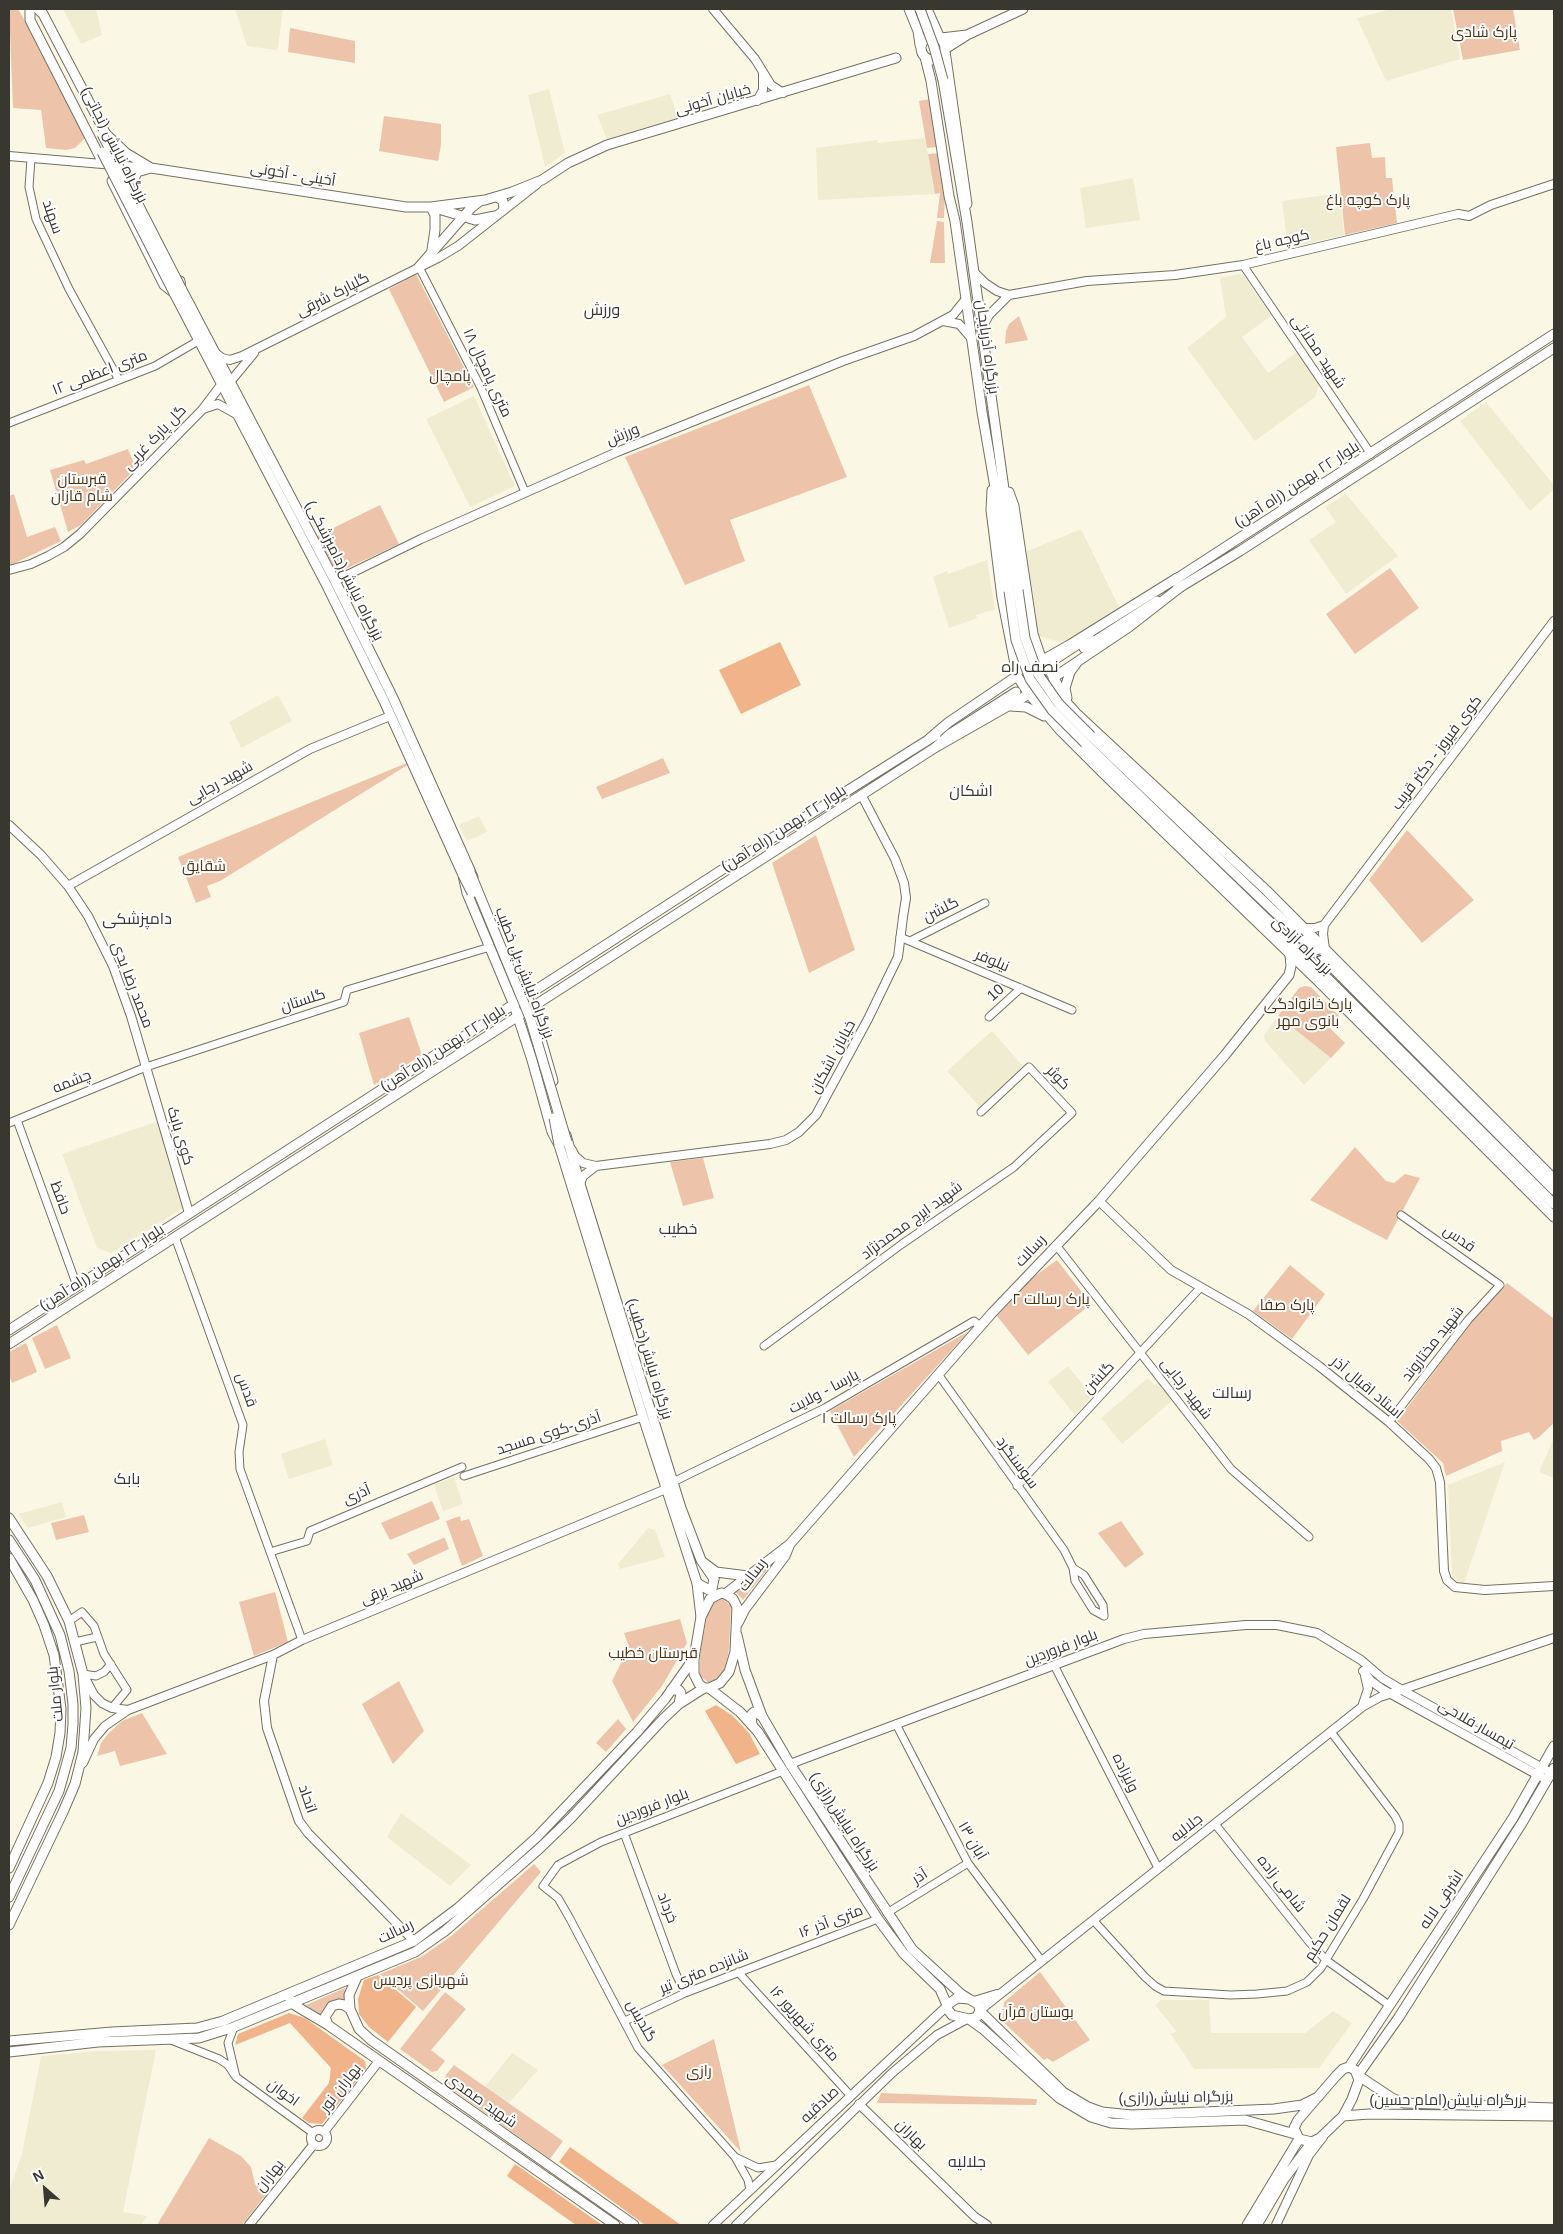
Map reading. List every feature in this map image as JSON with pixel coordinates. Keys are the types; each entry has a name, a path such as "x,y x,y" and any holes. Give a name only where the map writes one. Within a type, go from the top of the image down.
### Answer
{"main road":[{"path":"34,9 43,14 106,134 179,276 177,291 164,285 30,20 34,9"},
{"name":"بزرگراه نیایش (نجاتی)","path":"34,9 177,291"},
{"path":"713,9 756,59 771,85 783,94"},
{"path":"915,11 920,51 930,60 941,56 945,50 967,35 1023,9"},
{"path":"915,11 918,22 924,22 928,18 928,11"},
{"name":"بزرگراه آذربایجان","path":"915,11 940,80 967,222 1004,477 1010,593 1017,675"},
{"path":"928,11 945,44 945,50"},
{"path":"920,45 924,40 935,36 941,38 967,35"},
{"name":"بزرگراه آذربایجان","path":"945,50 940,80 956,197 955,220 992,478 998,499 1010,593"},
{"name":"بزرگراه آذربایجان","path":"925,57 940,80"},
{"name":"خیابان آخونی","path":"485,200 542,180 568,163 607,145 783,94 896,58"},
{"path":"757,101 763,90 762,72"},
{"path":"106,134 126,153 151,168"},
{"path":"104,164 116,153 126,153"},
{"path":"9,156 151,168"},
{"path":"132,184 137,172 151,168"},
{"name":"آخینی - آخونی","path":"151,168 406,207 431,207"},
{"name":"گلپارک شرقی","path":"214,352 222,358 230,360 420,268 458,246 542,180"},
{"name":"کوچه باغ","path":"1009,295 1086,281 1175,275 1243,265 1458,214 1469,216 1492,205 1554,184"},
{"path":"124,205 128,194 138,196"},
{"path":"497,196 504,201 504,209"},
{"path":"431,207 485,200"},
{"path":"420,268 476,203 485,200"},
{"path":"431,207 475,220 495,216"},
{"path":"430,257 435,230 434,215 431,207"},
{"path":"974,272 997,291 1009,295 989,314 982,328"},
{"name":"بزرگراه نیایش(دامپزشکی)","path":"177,291 198,341 335,581 393,698 466,874"},
{"name":"بزرگراه نیایش(دامپزشکی)","path":"177,291 214,352 236,414 326,584 466,874"},
{"name":"ورزش","path":"335,581 421,539 617,452 843,360 927,330 953,316 966,299"},
{"path":"943,321 959,324 972,339"},
{"name":"بلوار ۲۲ بهمن (راه آهن)","path":"1056,662 1554,334"},
{"name":"گلپارک شرقی","path":"225,386 258,348"},
{"name":"بلوار ۲۲ بهمن (راه آهن)","path":"1180,582 1240,551 1554,348"},
{"name":"گل پارک غربی","path":"9,570 31,564 48,556 64,547 80,534 225,386"},
{"path":"202,410 210,405 218,404 236,414"},
{"name":"بزرگراه آذربایجان","path":"1004,477 1014,506 1034,641 1042,659"},
{"path":"1054,678 1080,658 1128,627 1180,582"},
{"path":"1042,659 1072,644 1180,582"},
{"path":"1010,593 1008,602 1015,604 1027,596"},
{"path":"1010,593 1038,674 1087,739"},
{"name":"کوی فیروز - دکتر قریب","path":"1324,925 1554,621"},
{"path":"1031,654 1042,659 1054,678 1055,686 1048,698 1036,699 1029,695 1017,675 1019,660 1031,654"},
{"path":"1067,704 1065,688 1070,672 1080,658"},
{"path":"930,738 949,722 1017,675"},
{"name":"بزرگراه آزادی","path":"1054,678 1087,739 1273,938 1554,1217"},
{"name":"بلوار ۲۲ بهمن (راه آهن)","path":"9,1330 930,738 1014,690 950,734 936,748 9,1344"},
{"path":"936,748 1029,695"},
{"name":"بزرگراه آزادی","path":"1029,695 1051,720 1087,739 1298,929 1554,1190"},
{"path":"1007,706 1026,707 1051,720"},
{"name":"شهید رجایی","path":"68,886 302,754 390,716"},
{"name":"بزرگراه آزادی","path":"1087,739 1554,1204"},
{"name":"خیابان اشکان","path":"596,1166 655,1157 770,1144 786,1140 799,1132 816,1115 827,1098 898,957 906,898 904,883 895,859 862,796"},
{"name":"محمد رضا یدی","path":"9,826 41,855 68,886 88,916 114,966 146,1067"},
{"path":"466,874 467,893 518,1016 552,1132 583,1163 596,1166"},
{"path":"466,874 479,886 532,1008 565,1122 563,1143"},
{"name":"بزرگراه نیایش-پل خطیب","path":"466,874 530,1018 563,1143"},
{"path":"1264,917 1273,938"},
{"path":"1298,929 1315,928 1324,925 1325,949"},
{"name":"بزرگراه آزادی","path":"1298,929 1313,938 1325,949 1553,1178"},
{"path":"1290,955 1291,966 1289,975 1307,970"},
{"path":"499,970 512,964"},
{"name":"رسالت","path":"701,1617 710,1599 723,1593 748,1576 790,1544 980,1326 1099,1201 1225,1055 1289,975"},
{"path":"528,1047 538,1048 542,1042"},
{"path":"532,1060 534,1052 539,1050 544,1052 546,1056"},
{"name":"کوی بابک","path":"146,1067 189,1213"},
{"name":"بزرگراه نیایش(خطیب)","path":"563,1143 580,1184 690,1534 702,1560 723,1593 735,1602 738,1624"},
{"name":"بزرگراه نیایش(خطیب)","path":"563,1143 643,1417 697,1583 701,1617"},
{"path":"580,1184 582,1176 596,1166"},
{"name":"استاد اقبال آذر","path":"1099,1201 1171,1270 1248,1314 1319,1366 1389,1422 1429,1459 1436,1468 1440,1482 1444,1571 1447,1580 1454,1587 1485,1590 1554,1586"},
{"name":"شهید برقی","path":"128,1710 273,1655 302,1640 666,1488"},
{"path":"9,1518 47,1576 69,1621 75,1642 83,1674 86,1731 78,1772"},
{"name":"بلوار ملت","path":"9,1540 35,1580 60,1635 69,1671 73,1704 71,1748 67,1768 50,1812 30,1850 9,1897"},
{"name":"رسالت","path":"738,1624 745,1609 785,1556 790,1544"},
{"name":"بلوار ملت","path":"9,1559 33,1600 44,1625 54,1655 60,1708 57,1749 48,1783 9,1868"},
{"path":"702,1560 716,1572 748,1576"},
{"path":"697,1583 709,1590 712,1588 714,1579"},
{"path":"701,1617 694,1658 694,1674 699,1684 707,1688"},
{"path":"737,1636 738,1624"},
{"name":"بلوار فروردین","path":"790,1764 1124,1639 1144,1634 1246,1625 1277,1625 1317,1633 1361,1660 1382,1678 1402,1690"},
{"name":"رسالت","path":"9,2041 112,2032 197,2028 356,1977 415,1952 464,1915 572,1818 679,1704 720,1683 729,1672 735,1652 737,1636"},
{"name":"بزرگراه نیایش(رازی)","path":"737,1636 745,1670 762,1716 790,1764 912,1949 961,1994 971,2000 1063,2092 1088,2107 1117,2115 1245,2111 1292,2107 1318,2097"},
{"path":"1392,1693 1554,1638"},
{"name":"تیمسار فلاحی","path":"1348,1652 1371,1681 1382,1689 1540,1771 1551,1774"},
{"name":"اتحاد","path":"273,1655 264,1701 267,1728 299,1822 414,1941"},
{"name":"رسالت","path":"9,2052 98,2042 199,2038 234,2027 414,1941 452,1913 537,1837 637,1732 694,1658"},
{"path":"1362,1706 1368,1689 1363,1671"},
{"path":"83,1674 94,1695 102,1703 112,1708 128,1710"},
{"path":"1424,1703 1420,1692 1421,1686 1426,1682"},
{"name":"بزرگراه نیایش(رازی)","path":"707,1688 740,1712 752,1725 878,1918 904,1954 940,1989 952,2015 968,2019 983,2029 1059,2098 1091,2117 1111,2123 1245,2120 1312,2142"},
{"path":"671,1690 679,1690 681,1693 679,1704"},
{"name":"تیمسار فلاحی","path":"1402,1690 1482,1741"},
{"name":"جلالیه","path":"980,2010 1362,1706 1392,1693"},
{"path":"9,1925 64,1812 78,1772 94,1739 105,1726 128,1710"},
{"path":"752,1725 751,1715 754,1712 762,1716"},
{"name":"اشرفی لاله","path":"1297,2136 1294,2128 1298,2120 1342,2069 1349,2067 1513,1818 1554,1746"},
{"name":"اشرفی لاله","path":"1312,2142 1320,2138 1343,2116 1357,2090 1358,2076 1399,2017 1551,1774"},
{"path":"350,2010 349,1995 356,1977"},
{"path":"947,2006 957,1998 971,2000 988,1998 1003,1991"},
{"name":"شهید صمدی","path":"290,1999 616,2225"},
{"path":"328,2025 325,2017 332,2006 344,2005 350,2010"},
{"name":"صادقیه","path":"713,2225 947,2006"},
{"name":"شهید صمدی","path":"350,2010 359,2029 371,2040 634,2225"},
{"path":"968,2019 976,2017 980,2010"},
{"name":"صادقیه","path":"736,2225 860,2104 937,2035 968,2019"},
{"path":"928,2025 935,2024 938,2032 937,2035"},
{"name":"بهاران نور","path":"324,2132 379,2061"},
{"name":"بزرگراه نیایش(امام حسین)","path":"1349,2067 1358,2076 1392,2098 1404,2103 1554,2108"},
{"name":"بهاران","path":"860,2104 975,2217 986,2225"},
{"path":"1206,2122 1207,2111"},
{"path":"1245,2111 1245,2120"},
{"name":"بزرگراه نیایش(امام حسین)","path":"1343,2116 1376,2114 1554,2116"},
{"path":"482,2132 485,2133 490,2129 488,2123"},
{"path":"317,2130 324,2132 326,2136 325,2143 318,2146 314,2144 311,2137 313,2133 317,2130"},
{"path":"1278,2224 1309,2155 1326,2132"},
{"path":"499,2144 496,2137 498,2134 504,2134"},
{"path":"1247,2225 1297,2136"},
{"path":"1257,2225 1284,2179 1312,2142"},
{"name":"بهاران","path":"249,2225 314,2144"}],"street":[{"name":"سهند","path":"31,159 29,187 36,219 65,280 118,380"},
{"name":"شهید محلاتی","path":"1243,265 1370,454"},
{"name":"۱۸ متری پامچال","path":"420,268 481,388 525,492"},
{"name":"۱۲ متری اعظمی","path":"9,423 169,360 198,341"},
{"name":"گلشن","path":"910,941 985,903"},
{"name":"نیلوفر","path":"900,937 1072,1010"},
{"name":"گلستان","path":"146,1067 344,1002 347,990 490,947"},
{"name":"10","path":"989,1018 1021,988"},
{"name":"چشمه","path":"9,1123 146,1067"},
{"name":"کوثر","path":"981,1112 1029,1068 1072,1112"},
{"name":"شهید ایرج محمدنژاد","path":"764,1346 902,1244 1014,1168 1072,1112"},
{"name":"حافظ","path":"17,1120 77,1286"},
{"name":"قدس","path":"1401,1215 1500,1285"},
{"name":"قدس","path":"175,1237 243,1425 239,1452 240,1469 302,1640"},
{"name":"شهید رجایی","path":"1056,1245 1167,1389 1231,1468 1309,1537"},
{"name":"شهید مختاروند","path":"1389,1422 1468,1320 1500,1285"},
{"name":"گلشن","path":"1017,1486 1200,1288"},
{"name":"پارسا - ولایت","path":"673,1482 825,1408 974,1321 980,1326"},
{"name":"سوسنگرد","path":"938,1374 1064,1550 1073,1568 1075,1582 1092,1610 1104,1616 1102,1605 1084,1575 1073,1568"},
{"name":"آذری-کوی مسجد","path":"464,1476 643,1417"},
{"name":"آذری","path":"270,1552 307,1542 310,1531 462,1468"},
{"path":"69,1621 82,1612 94,1626 97,1637 127,1690 112,1708"},
{"path":"75,1642 97,1637"},
{"path":"83,1674 96,1676 104,1672 111,1664"},
{"name":"ولیزاده","path":"1054,1665 1158,1868"},
{"name":"۱۳ آبان","path":"896,1724 968,1864 1042,1960"},
{"name":"لقمان حکیم","path":"1094,1920 1145,1977 1164,1991 1231,1995 1287,1991 1306,1982 1321,1968 1326,1960 1363,1899 1399,1832 1399,1824 1395,1816 1331,1732"},
{"name":"بلوار فروردین","path":"543,1886 558,1865 601,1842 783,1771"},
{"name":"شامی زاده","path":"1216,1824 1310,1943 1326,1960 1389,2005"},
{"name":"خرداد","path":"624,1833 676,1974 685,1993"},
{"name":"آذر","path":"887,1913 968,1864"},
{"name":"گلدیس","path":"543,1886 558,1898 638,2048 735,2157"},
{"name":"۱۶ متری آذر","path":"794,1951 878,1918"},
{"name":"شانزده متری تیر","path":"625,2022 685,1993 794,1951"},
{"name":"۱۶ متری شهریور","path":"738,1972 850,2095"},
{"path":"234,2027 228,2044 236,2077"},
{"name":"اخوان","path":"171,2040 220,2058 236,2077 313,2133"},
{"path":"735,2157 758,2168 776,2165"},
{"path":"735,2157 748,2180 750,2190"}],"shaded area":[{"path":"63,9 96,9 102,35 81,44"},
{"path":"235,9 283,9 278,48 275,50 247,46"},
{"path":"1391,9 1451,9 1460,59 1386,81 1357,18"},
{"path":"549,89 565,153 545,167 528,95"},
{"path":"670,94 678,118 607,139 597,115"},
{"path":"925,138 935,194 818,200 816,148 877,140 877,143"},
{"path":"1133,178 1140,220 1086,228 1080,188"},
{"path":"1340,193 1344,235 1288,248 1282,201"},
{"path":"1239,274 1244,276 1271,316 1242,337 1268,373 1297,352 1319,385 1315,397 1255,441 1187,348 1226,317 1220,278"},
{"path":"474,396 515,486 470,507 426,419"},
{"path":"1486,402 1554,485 1554,489 1530,511 1460,421"},
{"path":"1346,494 1398,556 1346,594 1309,540 1336,522 1325,507"},
{"path":"1081,529 1119,607 1069,640 1058,642 1039,636 1023,553"},
{"path":"987,560 995,610 976,615 977,618 949,628 933,577 947,571 948,574"},
{"path":"780,642 801,685 741,714 719,670"},
{"path":"278,695 292,721 241,748 229,722"},
{"path":"479,816 487,832 467,841 459,825"},
{"path":"1278,1016 1331,1058 1304,1085 1265,1041 1264,1035"},
{"path":"992,1031 1023,1066 980,1107 947,1071"},
{"path":"159,1121 183,1208 111,1253 97,1248 62,1154"},
{"path":"1068,1366 1092,1396 1075,1415 1048,1382"},
{"path":"1148,1378 1154,1385 1159,1382 1173,1400 1122,1444 1101,1418"},
{"path":"325,1439 333,1465 289,1479 281,1454"},
{"path":"1554,1441 1554,1478 1539,1472"},
{"path":"1505,1462 1464,1583 1458,1582 1452,1575 1448,1485"},
{"path":"454,1477 463,1504 443,1511 434,1485"},
{"path":"62,1502 66,1517 28,1528 18,1514"},
{"path":"648,1528 655,1530 665,1557 620,1569 618,1564"},
{"path":"716,1705 733,1716 749,1733 760,1754 736,1764 705,1711"},
{"path":"401,1813 471,1865 450,1886 387,1837"},
{"path":"378,1975 416,2007 388,2042 369,2027 359,2014 358,1999 364,1980"},
{"path":"1161,2000 1209,2000 1211,2033 1305,2033 1333,2011 1352,2023 1319,2068 1194,2069 1170,2033 1177,2032 1155,2005"},
{"path":"289,2013 305,2018 365,2061 366,2069 322,2124 309,2123 302,2118 329,2083 331,2068 290,2023 235,2045 238,2034"},
{"path":"156,2050 123,2212 147,2216 141,2225 9,2225 9,2190 22,2154 41,2056 97,2051"},
{"path":"512,2053 538,2070 507,2105 484,2088"},
{"path":"570,2147 681,2225 645,2225 559,2162"},
{"path":"515,2164 602,2225 576,2225 507,2176"}],"green space":[{"path":"9,9 18,9 55,72 86,137 75,148 66,150 46,148 41,110 13,108"},
{"name":"پارک شادی","path":"1453,9 1513,9 1520,50 1463,60"},
{"path":"290,28 355,41 355,63 288,52"},
{"path":"931,99 938,147 927,148 919,101"},
{"path":"384,116 441,124 441,145 438,161 379,151"},
{"name":"پارک کوچه باغ","path":"1370,143 1372,158 1385,157 1386,178 1392,178 1397,223 1345,235 1336,147"},
{"path":"940,153 945,194 944,218 937,218 940,193 935,194 928,154"},
{"path":"937,221 944,222 945,263 930,263"},
{"name":"پامچال","path":"416,274 474,387 444,402 389,289"},
{"path":"1019,316 1028,340 1005,344 1006,331 1009,324"},
{"path":"809,385 847,477 730,520 745,561 685,585 625,457"},
{"name":"قبرستان شام قازان","path":"128,449 136,468 81,525 68,532 50,470 84,460 86,464"},
{"path":"14,494 27,537 55,527 61,541 9,566 9,496"},
{"path":"380,505 399,544 337,573 317,536"},
{"path":"1390,568 1419,608 1355,654 1326,614"},
{"name":"شقایق","path":"419,758 220,881 207,886 211,897 196,903 178,857"},
{"path":"663,758 670,773 602,799 596,787"},
{"path":"1407,830 1474,900 1422,943 1369,880"},
{"path":"816,835 855,950 809,973 772,863"},
{"name":"پارک خانوادگی بانوی مهر","path":"1311,987 1340,1017 1330,1028 1345,1043 1331,1058 1278,1016 1299,988"},
{"path":"409,1017 422,1055 374,1085 359,1033"},
{"path":"1355,1147 1386,1181 1394,1183 1405,1174 1420,1178 1387,1240 1310,1200"},
{"path":"703,1158 714,1198 683,1206 670,1162"},
{"name":"پارک رسالت ۲","path":"1057,1260 1091,1304 1028,1355 997,1316 1032,1278"},
{"name":"پارک صفا","path":"1290,1265 1325,1294 1292,1339 1253,1311"},
{"path":"1507,1283 1554,1317 1554,1423 1534,1440 1529,1432 1501,1441 1502,1451 1446,1476 1443,1463 1397,1421 1470,1324"},
{"path":"57,1325 71,1358 45,1369 32,1338"},
{"name":"پارک رسالت ۱","path":"969,1331 854,1457 830,1411"},
{"path":"26,1343 37,1372 12,1383 9,1376 9,1352"},
{"path":"432,1501 440,1519 390,1540 381,1523"},
{"path":"84,1515 89,1532 56,1540 51,1523"},
{"path":"460,1516 461,1521 469,1519 483,1556 462,1566 446,1521"},
{"path":"1121,1521 1144,1554 1125,1568 1098,1533"},
{"path":"445,1538 449,1549 414,1565 407,1554"},
{"path":"774,1561 743,1600 734,1590"},
{"path":"275,1592 288,1642 254,1656 239,1602"},
{"path":"718,1598 723,1598 731,1606 729,1649 726,1666 721,1676 709,1683 700,1676 700,1655 707,1616 711,1604"},
{"name":"قبرستان خطیب","path":"680,1619 687,1643 662,1686 633,1722 612,1681 629,1647 624,1633"},
{"path":"399,1681 424,1731 393,1764 362,1704"},
{"path":"142,1713 167,1754 120,1766 115,1751 97,1756 101,1743 108,1734 122,1721"},
{"path":"618,1719 626,1729 606,1752 596,1743"},
{"name":"شهربازی پردیس","path":"534,1864 541,1872 423,2011 380,1974 421,1957 450,1937"},
{"name":"بوستان قرآن","path":"1040,1972 1090,2040 1053,2062 1047,2058 1044,2060 1002,2021 1004,2002"},
{"path":"345,1988 344,2001 327,2005 321,2015 306,2005"},
{"path":"445,1992 466,2009 431,2050 445,2061 437,2071 432,2072 400,2049"},
{"name":"رازی","path":"714,2039 741,2152 662,2065"},
{"path":"454,2065 563,2141 550,2159 443,2083 446,2075"},
{"path":"881,2093 1037,2099 1036,2105 877,2103"},
{"path":"209,2138 241,2156 251,2167 255,2184 268,2192 242,2225 157,2225"}],"tunnel":[{"path":"1016,692 1058,665"}],"district":[{"name":"ورزش","path":"602,311"},
{"name":"نصف راه","path":"1030,668"},
{"name":"اشکان","path":"971,792"},
{"name":"دامپزشکی","path":"137,920"},
{"name":"خطیب","path":"678,1230"},
{"name":"رسالت","path":"1232,1394"},
{"name":"بابک","path":"127,1480"},
{"name":"جلالیه","path":"967,2163"}]}
